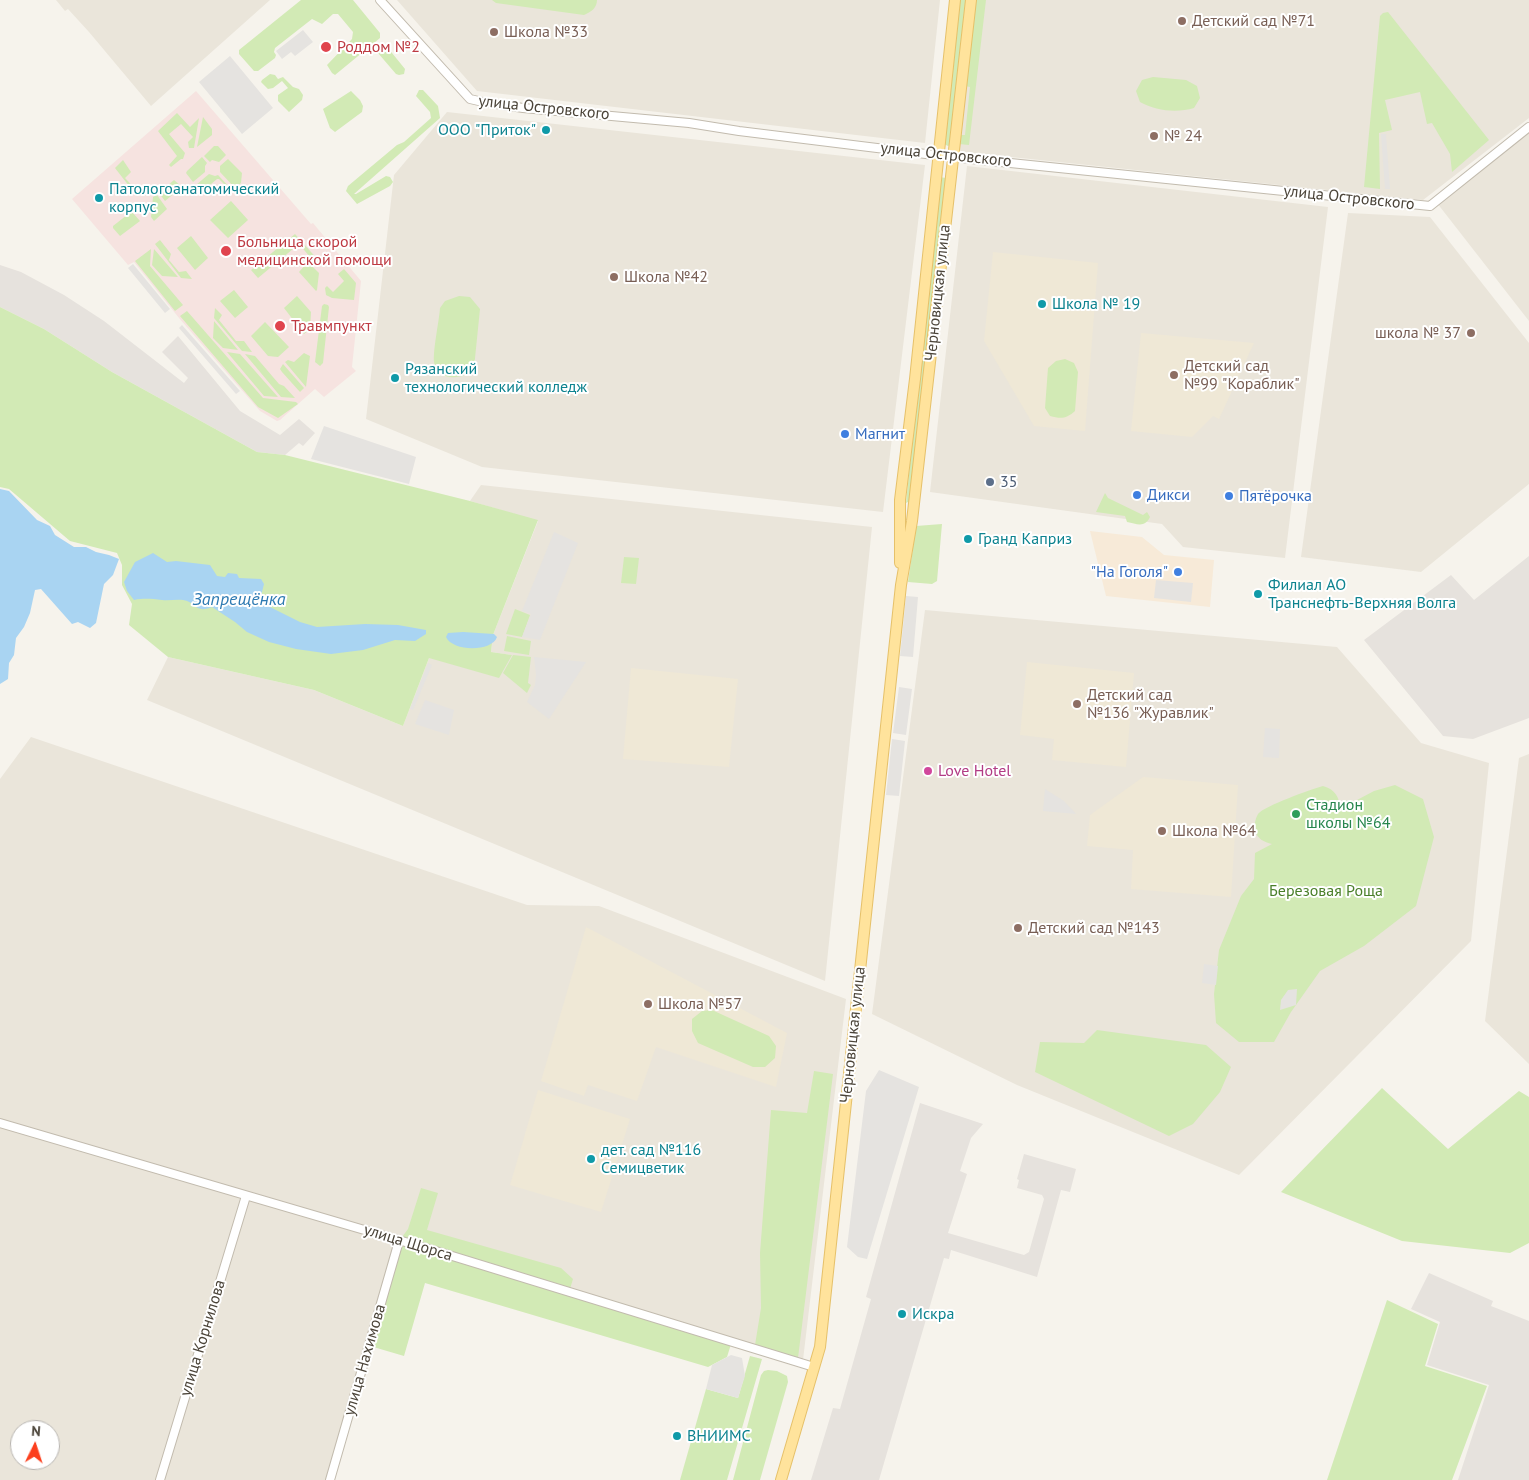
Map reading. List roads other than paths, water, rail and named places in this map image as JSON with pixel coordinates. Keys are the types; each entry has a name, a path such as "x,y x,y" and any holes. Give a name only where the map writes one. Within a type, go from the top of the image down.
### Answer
{"main road":[{"name":"Черновицкая улица","path":"901,585 900,500 955,0"},
{"name":"Черновицкая улица","path":"781,1480 820,1347 901,585 912,521 971,0"}],"street":[{"name":"улица Островского","path":"380,0 470,99 523,108 689,123 739,131 952,157 1430,206 1529,127"},
{"name":"улица Щорса","path":"0,1124 399,1240 814,1367"},
{"name":"улица Корнилова","path":"160,1480 246,1196"},
{"name":"улица Нахимова","path":"330,1480 399,1240"}],"water":[{"path":"0,489 9,491 37,520 50,526 55,535 74,547 86,547 119,559 113,575 104,584 96,623 90,628 78,622 72,624 41,589 35,590 30,613 24,627 16,638 14,655 9,663 8,679 0,684"},
{"name":"Запрещёнка","path":"153,553 167,562 176,561 210,565 217,576 225,577 228,573 237,574 239,578 261,579 264,584 261,596 270,607 300,622 317,627 365,624 398,625 426,630 426,634 415,641 395,640 363,650 331,654 296,649 269,642 247,632 212,607 202,609 187,601 180,600 134,600 127,591 124,582 135,562"},
{"path":"448,633 494,634 497,637 494,642 481,648 464,648 450,642 446,637"}],"place":[{"name":"Детский сад №71","path":"1182,21"},
{"name":"Школа №33","path":"494,32"},
{"name":"Роддом №2","path":"326,47"},
{"name":"ООО \"Приток\"","path":"546,130"},
{"name":"№ 24","path":"1154,136"},
{"name":"Патологоанатомический корпус","path":"99,198"},
{"name":"Больница скорой медицинской помощи","path":"226,251"},
{"name":"Школа №42","path":"614,277"},
{"name":"Школа № 19","path":"1042,304"},
{"name":"Травмпункт","path":"280,326"},
{"name":"школа № 37","path":"1471,333"},
{"name":"Детский сад №99 \"Кораблик\"","path":"1174,375"},
{"name":"Рязанский технологический колледж","path":"395,378"},
{"name":"Магнит","path":"845,434"},
{"name":"35","path":"990,482"},
{"name":"Дикси","path":"1137,495"},
{"name":"Пятёрочка","path":"1229,496"},
{"name":"Гранд Каприз","path":"968,539"},
{"name":"\"На Гоголя\"","path":"1178,572"},
{"name":"Филиал АО Транснефть-Верхняя Волга","path":"1258,594"},
{"name":"Детский сад №136 \"Журавлик\"","path":"1077,704"},
{"name":"Love Hotel","path":"928,771"},
{"name":"Стадион школы №64","path":"1296,814"},
{"name":"Школа №64","path":"1162,831"},
{"name":"Детский сад №143","path":"1018,928"},
{"name":"Школа №57","path":"648,1004"},
{"name":"дет. сад №116 Семицветик","path":"591,1159"},
{"name":"Искра","path":"902,1314"},
{"name":"ВНИИМС","path":"677,1436"}],"park label":[{"name":"Березовая Роща","path":"1326,891"}]}
